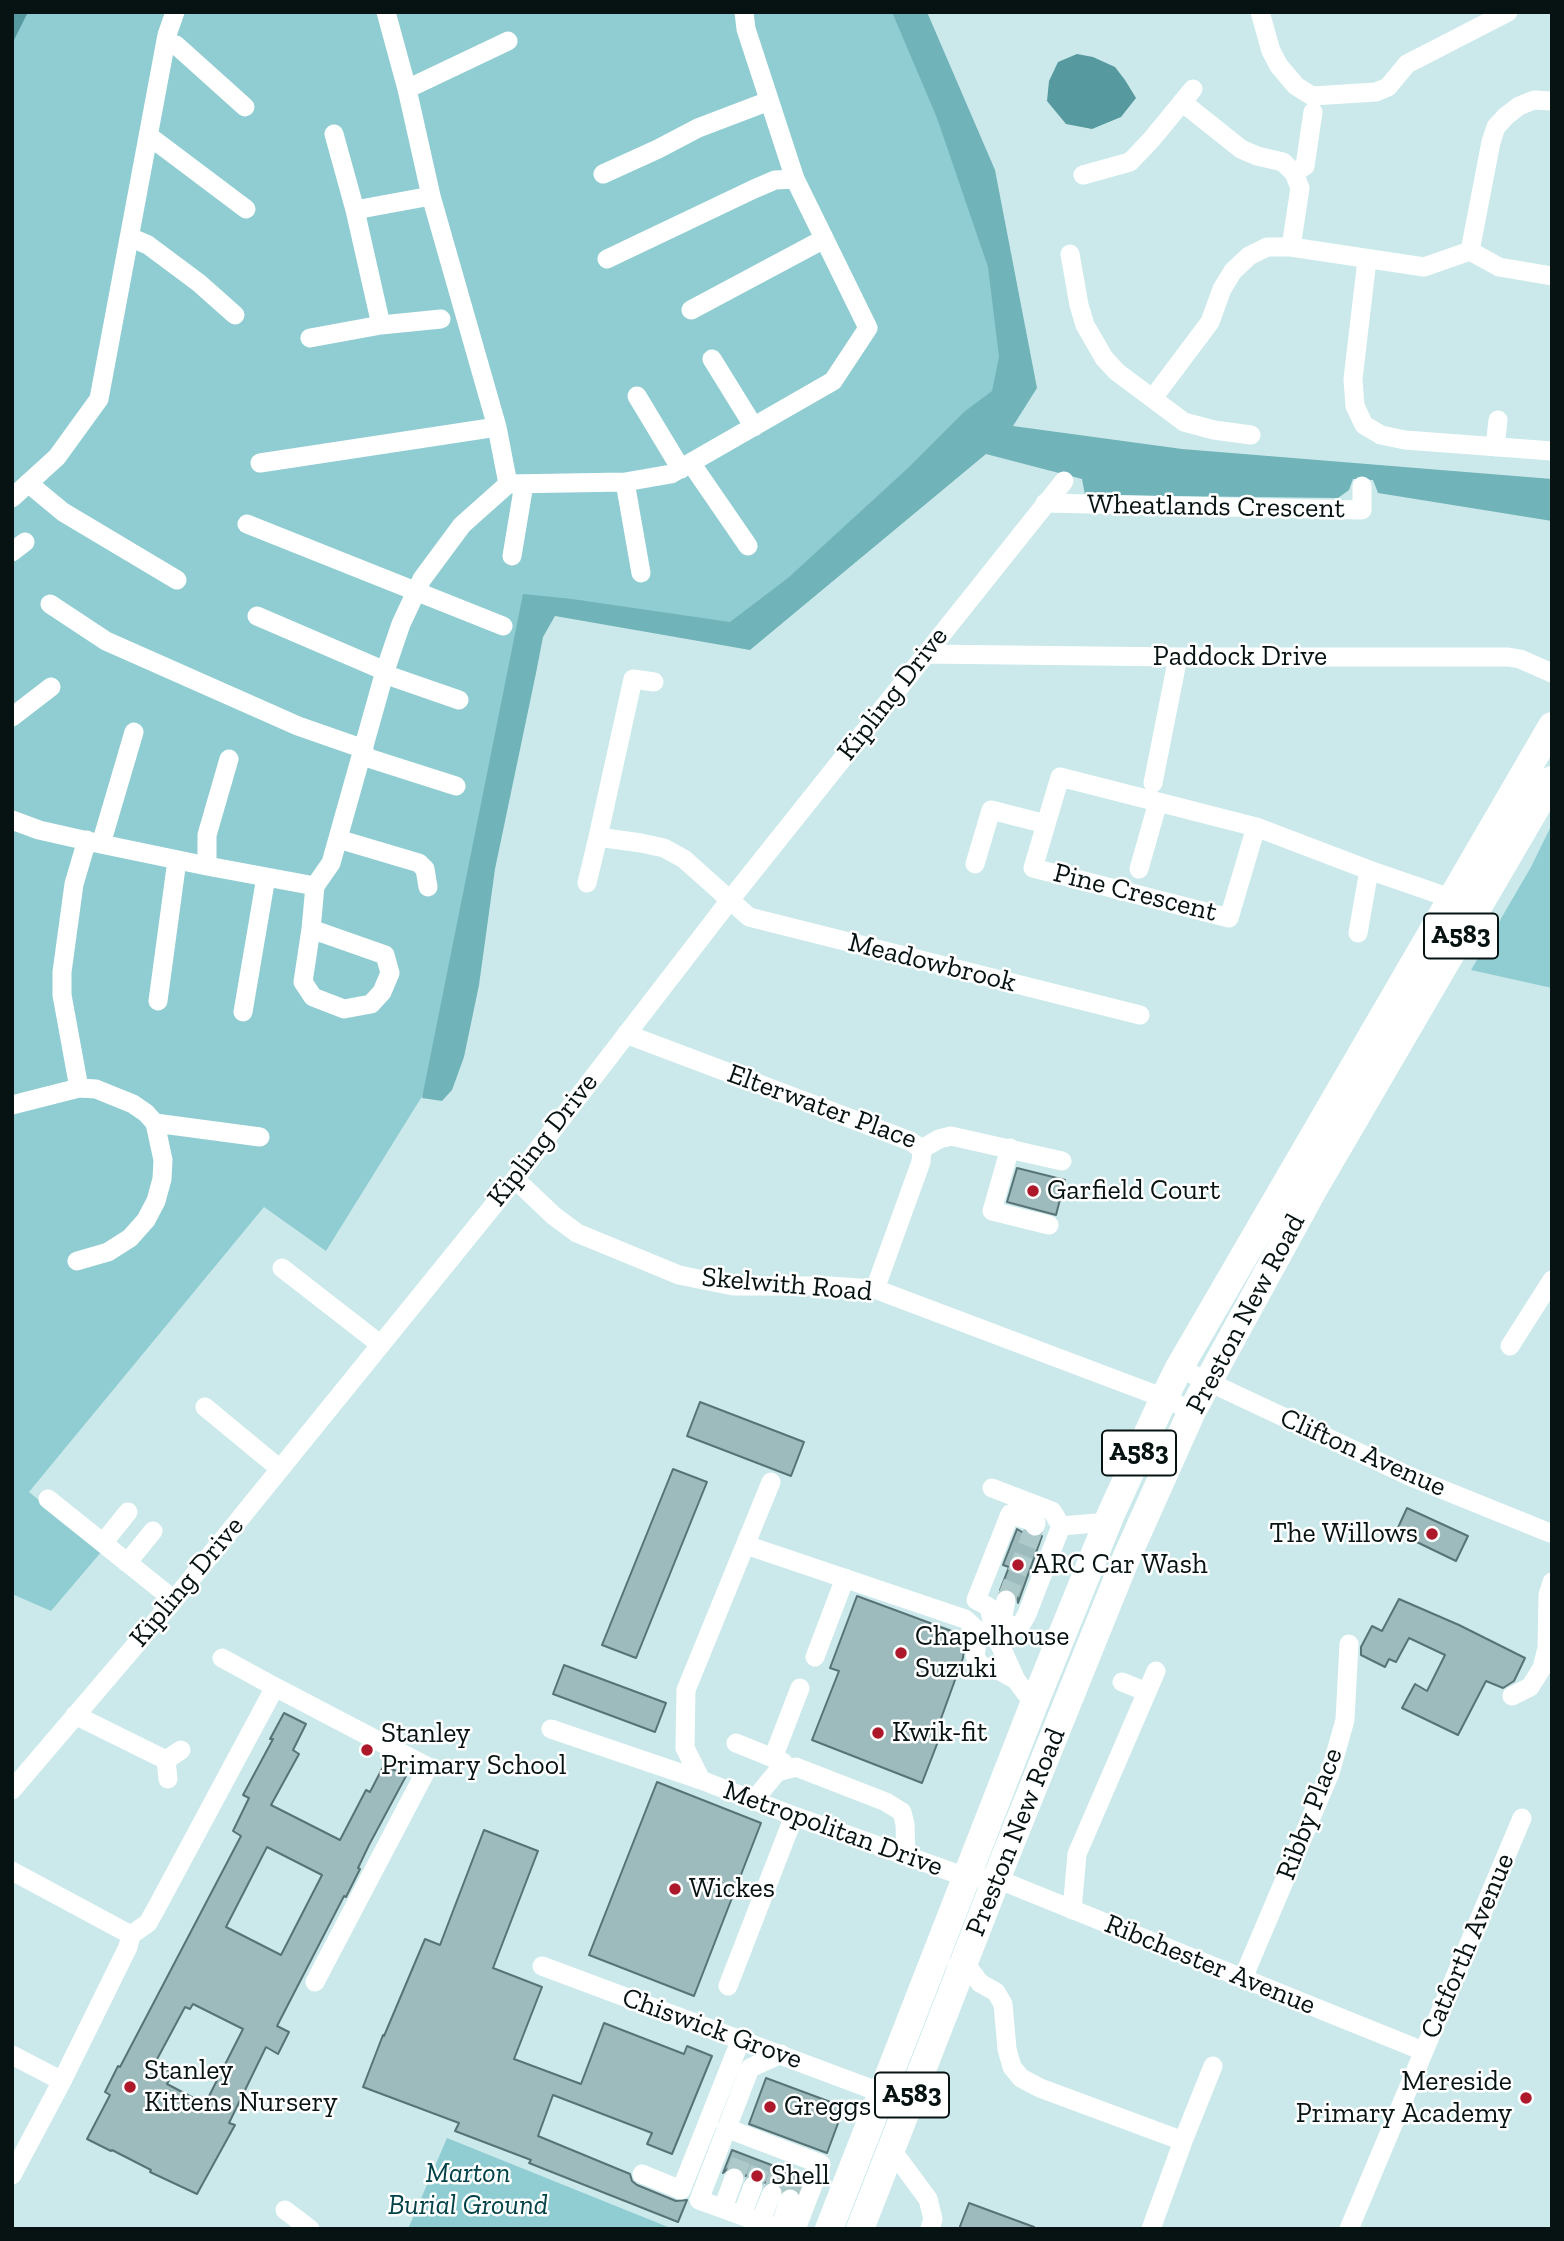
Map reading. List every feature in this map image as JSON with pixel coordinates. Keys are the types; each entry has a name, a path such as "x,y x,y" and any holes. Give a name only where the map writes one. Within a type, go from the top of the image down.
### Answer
{"highway":[{"name":"Preston New Road","path":"955,1971 966,1877 1108,1522 1164,1398 1552,726"},
{"name":"Preston New Road","path":"860,2229 909,2103 955,1971 997,1879 1124,1563 1192,1411 1313,1190 1552,780"},
{"name":"Preston New Road","path":"829,2229 920,1992 955,1971"}],"street":[{"path":"12,498 57,457 99,398 165,45 176,12"},
{"path":"386,12 407,89 431,196 496,427 516,484 512,556"},
{"path":"311,929 385,955 390,973 382,992 371,1004 344,1009 313,997 303,982 314,886 331,863 401,624 422,579 462,524 516,484 625,482 671,474 833,382 868,328 795,179 746,29 744,12"},
{"path":"1260,12 1271,51 1279,66 1296,86 1312,96 1376,92 1388,87 1407,64 1508,12"},
{"path":"407,89 508,41"},
{"path":"165,45 176,45 246,107"},
{"path":"1083,175 1130,162 1188,95 1241,149 1283,162 1294,173 1300,188 1291,247"},
{"path":"1470,251 1496,127 1519,106 1534,100 1552,101"},
{"path":"603,174 698,128 769,101"},
{"path":"1294,173 1305,166 1313,112"},
{"path":"334,134 381,325"},
{"path":"149,136 246,209"},
{"path":"607,259 775,180 795,179"},
{"path":"355,211 431,196"},
{"path":"130,237 148,245 199,283 235,315"},
{"path":"691,310 824,239"},
{"path":"1153,398 1210,322 1222,289 1233,271 1249,256 1267,247 1291,247 1424,267 1470,251 1499,267 1552,276"},
{"path":"1070,254 1085,325 1104,358 1118,373 1184,422 1214,430 1251,435"},
{"path":"1367,260 1353,379 1355,406 1364,425 1381,435 1405,440 1552,451"},
{"path":"310,338 381,325 441,319"},
{"path":"712,359 754,427"},
{"path":"638,396 686,466 748,546"},
{"path":"1495,447 1498,420"},
{"path":"260,463 496,427"},
{"name":"Kipling Drive","path":"12,1790 174,1600 515,1179 730,900 1064,481"},
{"path":"625,482 641,573"},
{"path":"29,484 62,512 177,580"},
{"name":"Wheatlands Crescent","path":"1045,503 1362,510 1362,486"},
{"path":"247,524 503,626"},
{"path":"50,604 106,641 363,753 456,786"},
{"path":"257,616 385,673 459,700"},
{"name":"Paddock Drive","path":"926,654 1508,657 1520,659 1552,673"},
{"path":"1139,869 1178,657"},
{"path":"584,875 598,836 633,679 654,682"},
{"path":"12,717 51,687"},
{"path":"79,1088 62,995 62,972 74,884 94,842 134,732"},
{"path":"207,866 207,835 229,759"},
{"name":"Pine Crescent","path":"1256,827 1229,918 1033,867 1060,777 1155,792 1256,827 1369,870"},
{"path":"975,864 991,810 1046,824"},
{"path":"12,820 39,830 314,886"},
{"name":"Meadowbrook","path":"598,836 664,848 684,859 749,917 1140,1014"},
{"path":"338,839 419,863 425,869 428,887"},
{"path":"158,1001 177,860"},
{"path":"1358,933 1369,870 1453,899"},
{"path":"243,1013 266,877"},
{"name":"Elterwater Place","path":"626,1034 910,1141 922,1150 939,1139 951,1136 1062,1161"},
{"path":"12,1105 79,1088 96,1089 133,1104 155,1123 163,1160 162,1179 156,1201 146,1220 130,1238 108,1252 77,1261"},
{"path":"155,1123 260,1137"},
{"path":"1010,1148 992,1211 1049,1225"},
{"path":"875,1289 921,1162 922,1150"},
{"name":"Skelwith Road","path":"515,1179 554,1216 577,1233 680,1275 733,1286 875,1289 1192,1411"},
{"path":"282,1268 381,1345"},
{"path":"1510,1346 1552,1280"},
{"name":"Clifton Avenue","path":"1179,1368 1409,1476 1551,1534"},
{"path":"205,1407 280,1469"},
{"name":"Metropolitan Drive","path":"701,1780 685,1748 686,1690 772,1482"},
{"path":"992,1488 1052,1511 1060,1526 1007,1662"},
{"path":"48,1499 174,1600"},
{"path":"103,1543 128,1513"},
{"path":"1034,1704 1016,1680 1007,1662 995,1634 989,1607 976,1600 1010,1514 1036,1523 1035,1526"},
{"path":"1060,1526 1108,1522"},
{"path":"127,1563 153,1531"},
{"path":"746,1545 965,1619 975,1628 978,1637 975,1656 980,1665 1000,1671 1016,1680"},
{"path":"815,1657 845,1578"},
{"path":"1512,1696 1530,1687 1542,1668 1547,1648 1547,1607 1552,1582"},
{"path":"1006,1600 1004,1623 1014,1627 1022,1623 1027,1614"},
{"name":"Ribby Place","path":"1243,1978 1330,1773 1345,1720 1349,1644"},
{"path":"222,1658 428,1767 315,1982"},
{"path":"1072,1910 1077,1854 1156,1671"},
{"path":"1122,1682 1147,1692"},
{"path":"12,2175 62,2081 128,1947 131,1935 148,1923 275,1687"},
{"path":"773,1758 800,1688"},
{"path":"75,1715 172,1763"},
{"name":"Metropolitan Drive","path":"551,1729 701,1780 966,1877 997,1879"},
{"path":"736,1743 886,1802 902,1812 906,1856"},
{"path":"754,1800 777,1772 796,1767"},
{"path":"728,1986 794,1816"},
{"name":"Catforth Avenue","path":"1349,2229 1522,1818"},
{"path":"12,1871 131,1935"},
{"name":"Ribchester Avenue","path":"997,1879 1423,2051"},
{"name":"Chiswick Grove","path":"542,1966 909,2103"},
{"path":"955,1971 996,1992 1003,2004 1007,2049 1012,2067 1021,2078 1040,2088 1183,2141"},
{"path":"642,2174 681,2190 741,2039"},
{"path":"781,2054 750,2068 737,2139 699,2200 773,2226 781,2196"},
{"path":"12,2055 62,2081"},
{"path":"1151,2229 1213,2066"},
{"path":"737,2139 785,2159 821,2164 796,2229"},
{"path":"891,2149 928,2199 933,2219 930,2229"},
{"path":"724,2209 727,2175"},
{"path":"724,2209 753,2186"},
{"path":"285,2210 310,2229"}],"green space":[{"path":"12,12 918,12 990,172 1013,395 743,644 531,606 439,1069 326,1251 264,1207 29,1492 102,1551 51,1611 12,1594"},
{"path":"1552,824 1552,988 1471,970 1531,867"},
{"name":"Marton Burial Ground","path":"447,2138 673,2229 408,2229"}],"shaded area":[{"path":"12,12 28,12 12,44"},
{"path":"892,12 927,12 995,170 1037,388 1013,426 1182,449 1552,479 1552,521 1378,493 1373,480 1353,479 1349,490 1338,498 1085,495 1082,479 986,454 750,650 555,616 543,637 495,869 479,985 464,1057 452,1090 442,1101 422,1098 523,594 730,622 788,578 908,468 964,412 992,391 999,357 988,267 937,118"},
{"path":"1077,54 1093,57 1115,67 1125,80 1136,98 1121,117 1092,129 1066,124 1047,101 1049,81 1058,62"}],"building":[{"name":"Garfield Court","path":"1017,1168 1065,1180 1056,1215 1007,1202"},
{"path":"700,1402 804,1442 791,1476 687,1436"},
{"path":"673,1469 707,1482 636,1658 602,1645"},
{"name":"The Willows","path":"1407,1508 1468,1536 1456,1561 1396,1532"},
{"name":"ARC Car Wash","path":"1017,1529 1032,1538 1042,1536 1018,1603 1013,1590 1000,1590 1009,1567 1003,1565"},
{"path":"857,1596 965,1636 963,1658 939,1724 944,1726 922,1783 812,1740 839,1671 830,1668"},
{"path":"1399,1599 1525,1658 1514,1681 1503,1688 1486,1681 1458,1735 1402,1708 1415,1684 1427,1691 1445,1655 1409,1638 1396,1662 1389,1659 1385,1667 1361,1655 1361,1647 1372,1626 1382,1631"},
{"path":"564,1665 666,1703 655,1732 553,1694"},
{"path":"284,1713 306,1724 293,1750 299,1754 271,1805 340,1840 366,1790 370,1792 384,1765 406,1776 369,1845 346,1897 344,1896 277,2026 289,2032 278,2054 266,2047 229,2123 235,2125 197,2194 87,2139 110,2095 105,2092 118,2066 120,2067 241,1836 233,1831 249,1798 243,1795 273,1739 270,1739","holes":["267,1847 322,1875 281,1955 226,1927","193,2004 243,2029 205,2104 167,2084 173,2072 155,2063 185,2007 190,2009"]},
{"name":"Wickes","path":"657,1782 761,1823 694,1996 589,1955"},
{"path":"484,1830 538,1851 493,1968 542,1987 514,2059 581,2084 604,2023 684,2054 687,2046 712,2056 672,2154 647,2144 652,2133 553,2095 538,2136 630,2174 637,2185 676,2201 687,2200 678,2222 455,2131 459,2123 363,2087 425,1939 440,1945"},
{"path":"766,2078 844,2107 827,2153 749,2124"},
{"path":"732,2150 803,2177 798,2190 789,2187 783,2189 776,2181 765,2183 757,2174 746,2176 738,2166 731,2166 723,2173"},
{"path":"969,2203 1034,2227 959,2229"}],"tunnel":[{"path":"1006,1600 1035,1526"},
{"path":"734,2178 744,2153"},
{"path":"753,2186 763,2160"},
{"path":"772,2193 782,2167"},
{"path":"790,2199 800,2173"}],"place":[{"name":"Garfield Court","path":"1033,1191"},
{"name":"The Willows","path":"1432,1534"},
{"name":"ARC Car Wash","path":"1018,1565"},
{"name":"Chapelhouse Suzuki","path":"901,1653"},
{"name":"Kwik-fit","path":"878,1733"},
{"name":"Stanley Primary School","path":"367,1750"},
{"name":"Wickes","path":"675,1889"},
{"name":"Stanley Kittens Nursery","path":"130,2087"},
{"name":"Mereside Primary Academy","path":"1526,2098"},
{"name":"Greggs","path":"770,2107"},
{"name":"Shell","path":"757,2176"}]}
